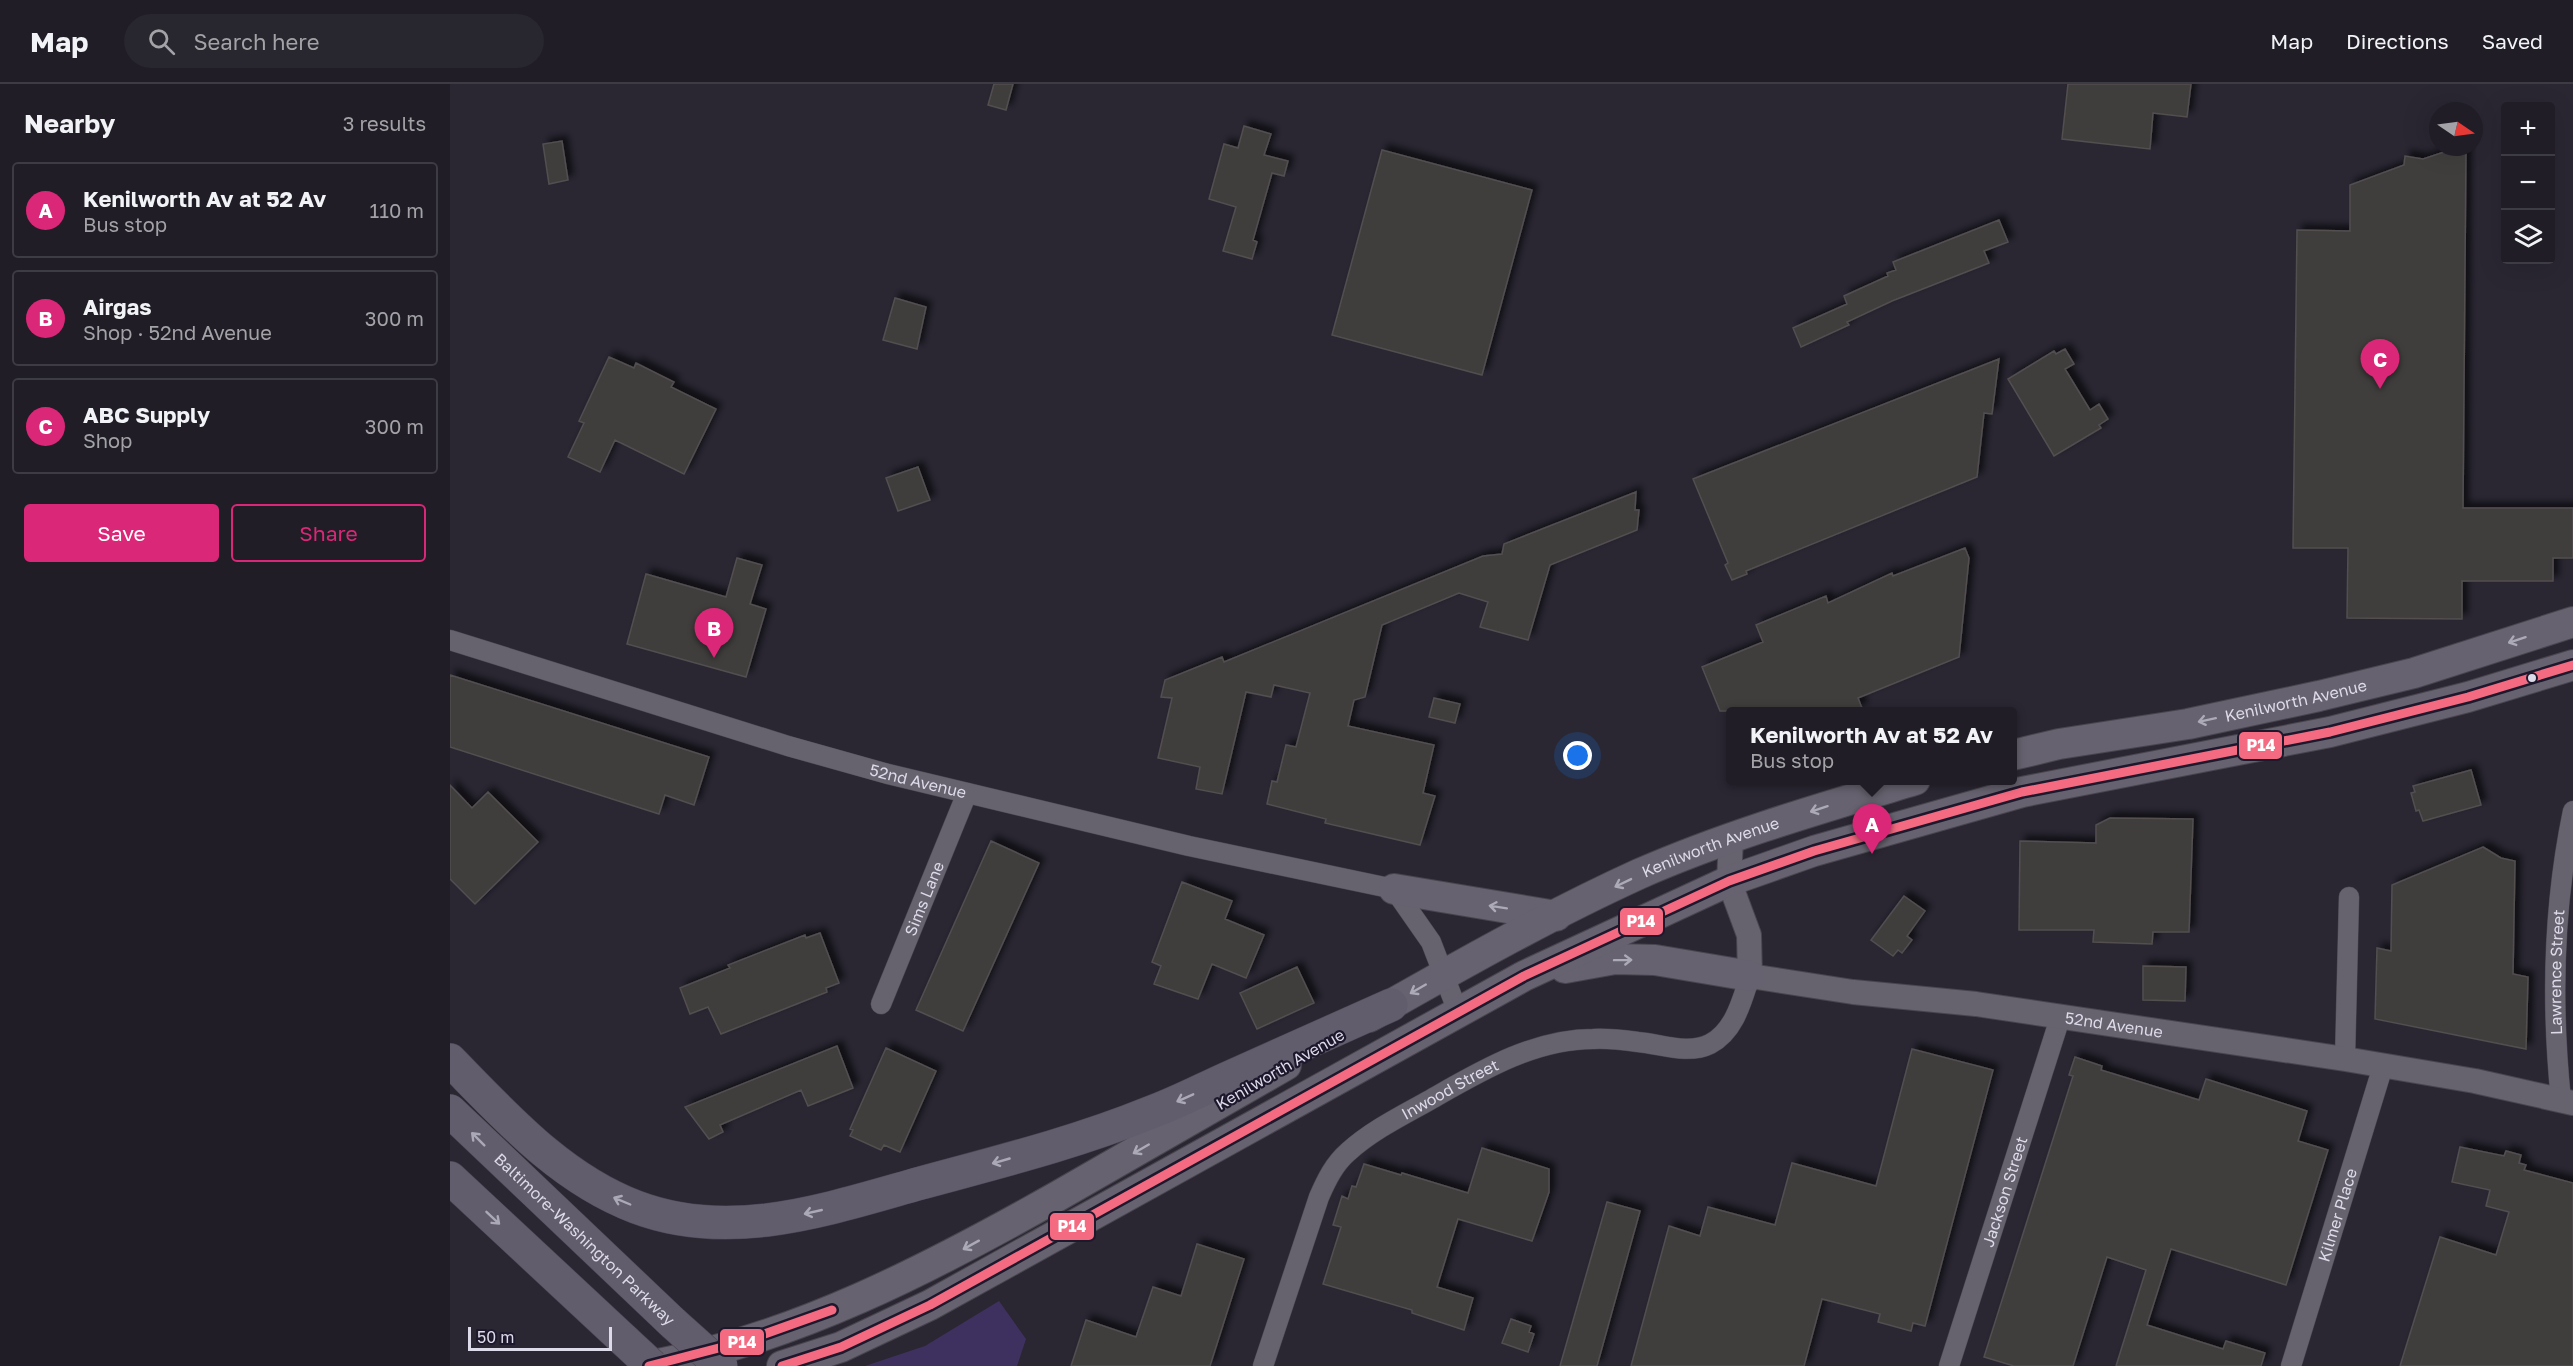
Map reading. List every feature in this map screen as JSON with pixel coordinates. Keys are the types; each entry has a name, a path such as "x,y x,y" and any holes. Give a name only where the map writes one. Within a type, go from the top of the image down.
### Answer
{"highway":[{"path":"450,1060 527,1137 563,1167 594,1188 638,1208 662,1215 688,1220 741,1224 788,1218 836,1207 1062,1144 1150,1113 1391,1005"},
{"name":"Baltimore-Washington Parkway","path":"450,1111 506,1167 721,1366"},
{"path":"450,1178 651,1366"}],"main road":[{"name":"Kenilworth Avenue","path":"2017,754 2059,744 2188,723 2319,696 2414,673 2573,622"},
{"path":"782,1366 841,1347 930,1305 1524,975 1729,881 1814,851 2022,792 2330,732 2468,697 2573,665"},
{"name":"Kenilworth Avenue","path":"651,1366 685,1359 798,1324 945,1259 1444,974 1640,874 1731,839 1899,785"},
{"path":"1394,890 1556,916"},
{"path":"1524,975 1616,959 1655,960 1750,975"}],"street":[{"name":"52nd Avenue","path":"450,640 788,746 888,774 1189,846 1394,890"},
{"name":"Sims Lane","path":"880,1005 967,793"},
{"name":"Lawrence Street","path":"2567,1101 2556,1046 2554,971 2562,864 2573,811"},
{"path":"1731,839 1729,881 1749,935 1750,975"},
{"path":"1394,890 1417,918 1431,942 1458,1012"},
{"path":"2345,1059 2349,897"},
{"name":"52nd Avenue","path":"1750,975 1853,992 1976,1004 2345,1059 2475,1081 2567,1101"},
{"name":"Inwood Street","path":"1263,1366 1319,1197 1330,1172 1347,1153 1375,1131 1474,1075 1517,1055 1556,1043 1592,1039 1637,1041 1677,1048 1698,1048 1710,1044 1723,1035 1733,1020 1750,975"},
{"name":"Jackson Street","path":"1949,1366 2060,1018"},
{"name":"Kilmer Place","path":"2291,1366 2383,1066"}],"shaded area":[{"path":"999,1301 1026,1339 1017,1366 865,1366 925,1346"}],"building":[{"path":"994,84 1013,84 1006,110 988,105"},
{"path":"2068,84 2191,84 2187,117 2153,113 2150,149 2062,139"},
{"path":"1244,126 1271,134 1264,155 1288,161 1284,176 1272,173 1253,240 1257,242 1252,259 1223,251 1236,207 1209,199 1224,144 1238,148"},
{"path":"562,141 568,180 549,184 543,144"},
{"path":"1382,150 1532,190 1482,375 1332,335"},
{"path":"2405,156 2423,159 2432,156 2466,156 2463,508 2573,508 2573,558 2553,558 2553,581 2462,581 2462,619 2347,618 2348,548 2293,548 2297,230 2350,231 2350,185 2404,165"},
{"path":"1999,220 2008,242 1984,251 1989,263 1892,301 1847,322 1849,325 1801,347 1793,328 1847,304 1844,296 1896,270 1893,262"},
{"path":"895,298 926,307 917,349 883,340"},
{"path":"2065,349 2074,364 2065,369 2090,410 2099,404 2108,419 2099,425 2101,428 2054,456 2008,379 2054,351 2056,354"},
{"path":"609,357 634,368 636,363 674,382 671,387 716,409 684,474 615,440 600,472 568,457 584,423 579,421"},
{"path":"1999,359 1992,414 1984,413 1977,477 1746,571 1747,574 1732,580 1725,565 1728,563 1693,479"},
{"path":"918,467 930,500 898,511 886,478"},
{"path":"1636,492 1635,510 1639,510 1637,530 1550,565 1528,640 1480,627 1488,602 1459,593 1382,625 1365,697 1354,700 1348,726 1434,745 1423,793 1435,796 1420,845 1325,823 1326,819 1267,804 1272,781 1277,782 1286,745 1296,747 1310,693 1274,685 1271,697 1246,692 1222,794 1196,789 1200,767 1158,758 1172,698 1161,697 1165,680 1222,657 1224,662 1483,556 1502,554 1504,544"},
{"path":"1965,548 1969,558 1959,657 1858,698 1862,707 1726,707 1726,711 1720,711 1702,667 1763,642 1756,625 1826,596 1828,603 1892,573 1893,576"},
{"path":"737,558 762,565 750,604 766,609 746,677 627,644 646,574 726,597"},
{"path":"450,675 709,757 694,805 665,795 659,814 450,747"},
{"path":"1434,698 1460,704 1455,723 1429,717"},
{"path":"2471,770 2481,805 2423,821 2419,810 2416,811 2411,793 2415,792 2413,786"},
{"path":"450,785 472,808 488,792 538,842 475,904 450,879"},
{"path":"2110,818 2193,819 2189,932 2153,932 2152,944 2093,942 2094,930 2019,930 2020,841 2096,843 2096,825"},
{"path":"991,841 1039,863 963,1031 916,1010"},
{"path":"2483,847 2501,858 2515,861 2513,974 2528,977 2526,1049 2375,1019 2377,948 2391,951 2392,885"},
{"path":"1182,882 1232,901 1225,919 1264,935 1246,978 1212,964 1198,999 1154,984 1161,966 1152,962"},
{"path":"1904,896 1925,911 1907,936 1912,940 1902,953 1898,950 1893,956 1871,940"},
{"path":"820,933 839,983 826,988 827,992 721,1034 708,1007 690,1014 680,988 730,968 728,965 805,935 806,938"},
{"path":"2143,966 2186,967 2185,1001 2143,1000"},
{"path":"1297,967 1314,1003 1257,1029 1240,993"},
{"path":"837,1046 853,1088 808,1106 801,1090 720,1125 723,1132 709,1139 685,1107"},
{"path":"886,1048 936,1071 900,1152 884,1145 881,1150 850,1136 853,1130 850,1129"},
{"path":"1912,1049 1993,1070 1925,1326 1913,1323 1911,1331 1878,1322 1880,1314 1822,1299 1804,1366 1631,1366 1669,1226 1700,1236 1708,1207 1775,1225 1792,1163 1876,1186"},
{"path":"2075,1057 2102,1066 2101,1070 2199,1100 2206,1079 2307,1111 2298,1141 2328,1150 2286,1285 2171,1249 2147,1325 2223,1349 2226,1341 2265,1353 2261,1366 2116,1366 2146,1270 2107,1257 2073,1366 2014,1366 1984,1357 2073,1076 2069,1075"},
{"path":"2460,1147 2504,1156 2506,1151 2521,1155 2519,1163 2526,1165 2524,1170 2573,1183 2573,1366 2400,1366 2440,1237 2496,1255 2509,1212 2486,1206 2490,1190 2452,1182"},
{"path":"1482,1148 1549,1169 1549,1192 1532,1241 1458,1219 1437,1287 1473,1298 1464,1330 1412,1313 1412,1310 1323,1284 1341,1227 1333,1225 1342,1196 1348,1199 1352,1186 1356,1187 1364,1164 1468,1193"},
{"path":"1607,1202 1640,1211 1597,1366 1560,1366"},
{"path":"1197,1244 1244,1259 1210,1366 1071,1366 1086,1320 1136,1337 1153,1287 1181,1296"},
{"path":"1511,1319 1531,1326 1529,1332 1534,1334 1528,1352 1502,1343"}],"transit line":[{"name":"P14","path":"782,1366 841,1347 930,1305 1524,976 1729,881 1814,851 2022,792 2330,732 2468,697 2573,665"},
{"name":"P14","path":"649,1366 742,1342 832,1310"}],"place":[{"name":"ABC Supply","path":"2380,389"},
{"name":"Airgas","path":"714,658"},
{"name":"Kenilworth Av at 52 Av","path":"1872,854"}]}
